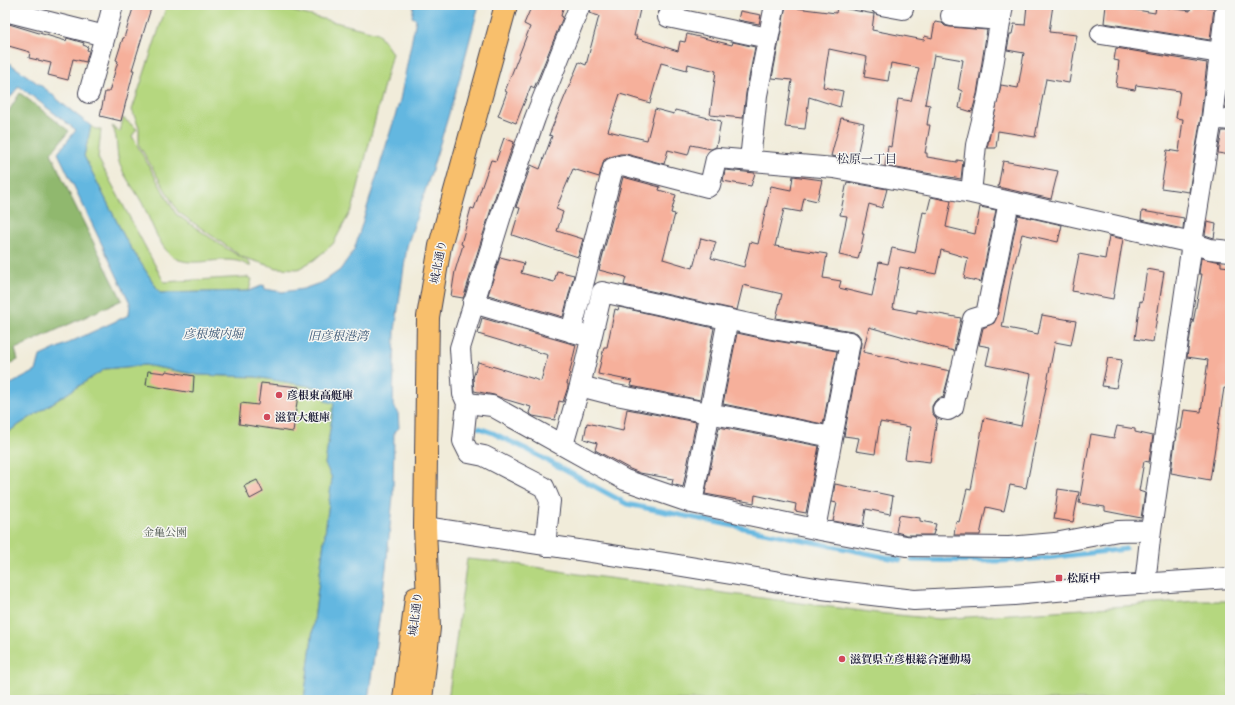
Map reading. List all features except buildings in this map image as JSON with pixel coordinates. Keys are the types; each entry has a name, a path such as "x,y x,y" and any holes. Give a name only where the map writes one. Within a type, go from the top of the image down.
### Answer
{"main road":[{"name":"城北通り","path":"421,700 428,628 424,527 428,317 440,246 506,5"},
{"name":"城北通り","path":"404,700 424,527"}],"street":[{"path":"89,93 113,5"},
{"path":"545,546 550,501 544,487 484,456 469,453 463,441 467,403 463,394 460,348 503,209 535,118 580,5"},
{"path":"750,160 757,95 775,5"},
{"path":"881,5 903,9"},
{"path":"1145,584 1151,530 1192,243 1221,119 1220,53 1226,5"},
{"path":"5,11 105,36"},
{"path":"950,16 1002,12 988,96 976,145 971,193"},
{"path":"668,17 768,38"},
{"path":"1101,34 1220,53"},
{"path":"571,332 613,168 623,165 708,187 710,185 716,159 750,160 834,168 971,193 1192,243 1210,249 1230,251"},
{"path":"943,409 948,410 953,407 973,319 986,315 1010,202"},
{"path":"564,445 580,386 602,292 772,329 850,342 815,529"},
{"path":"473,303 591,337"},
{"path":"692,503 728,320"},
{"path":"580,386 611,394 832,437"},
{"path":"467,403 492,406 625,480 692,503 815,529 906,546 1002,547 1055,543 1118,531 1151,530"},
{"path":"424,527 672,564 822,589 914,600 1014,595 1230,578"}],"green space":[{"path":"167,5 268,5 378,33 392,53 353,207 333,244 314,260 298,269 277,268 242,257 178,212 139,145 139,128 132,110"},
{"path":"20,93 69,131 51,153 122,300 15,349 18,360 5,366 5,117"},
{"path":"123,118 137,129 132,136 176,214 224,247 249,262 251,267 239,261 230,260 186,262 172,256 166,250 156,233 144,206 120,165 116,135 112,126 120,132"},
{"path":"91,126 95,129 101,129 98,158 164,282 246,277 252,279 249,291 160,293 126,240 84,156"},
{"name":"金亀公園","path":"145,365 198,375 256,377 327,389 334,403 325,464 332,478 304,700 5,700 5,434 105,369"},
{"name":"滋賀県立彦根総合運動場","path":"467,559 510,563 578,574 877,613 939,619 1198,601 1230,601 1230,700 448,700"}],"water":[{"name":"旧彦根港湾","path":"414,5 479,5 458,84 407,246 395,330 393,405 398,412 399,428 394,432 393,496 386,568 368,700 304,700 332,478 325,464 334,403 325,401 326,389 256,377 198,375 145,365 105,369 5,434 5,387 36,371 40,356 129,315 130,303 58,153 76,130 19,86 5,104 5,60 47,90 91,126 84,156 126,240 160,293 249,291 264,285 265,289 282,292 303,289 323,282 340,270 354,250 400,100 416,19 412,17"}],"waterway":[{"path":"479,428 528,450 627,504 900,560"},
{"path":"912,560 1000,561 1047,558 1126,549"}],"place":[{"name":"彦根東高艇庫","path":"279,395"},
{"name":"滋賀大艇庫","path":"267,417"},
{"name":"松原中","path":"1059,578"},
{"name":"滋賀県立彦根総合運動場","path":"842,659"}],"district":[{"name":"松原一丁目","path":"867,159"}],"water label":[{"name":"彦根城内堀","path":"213,334"}]}
